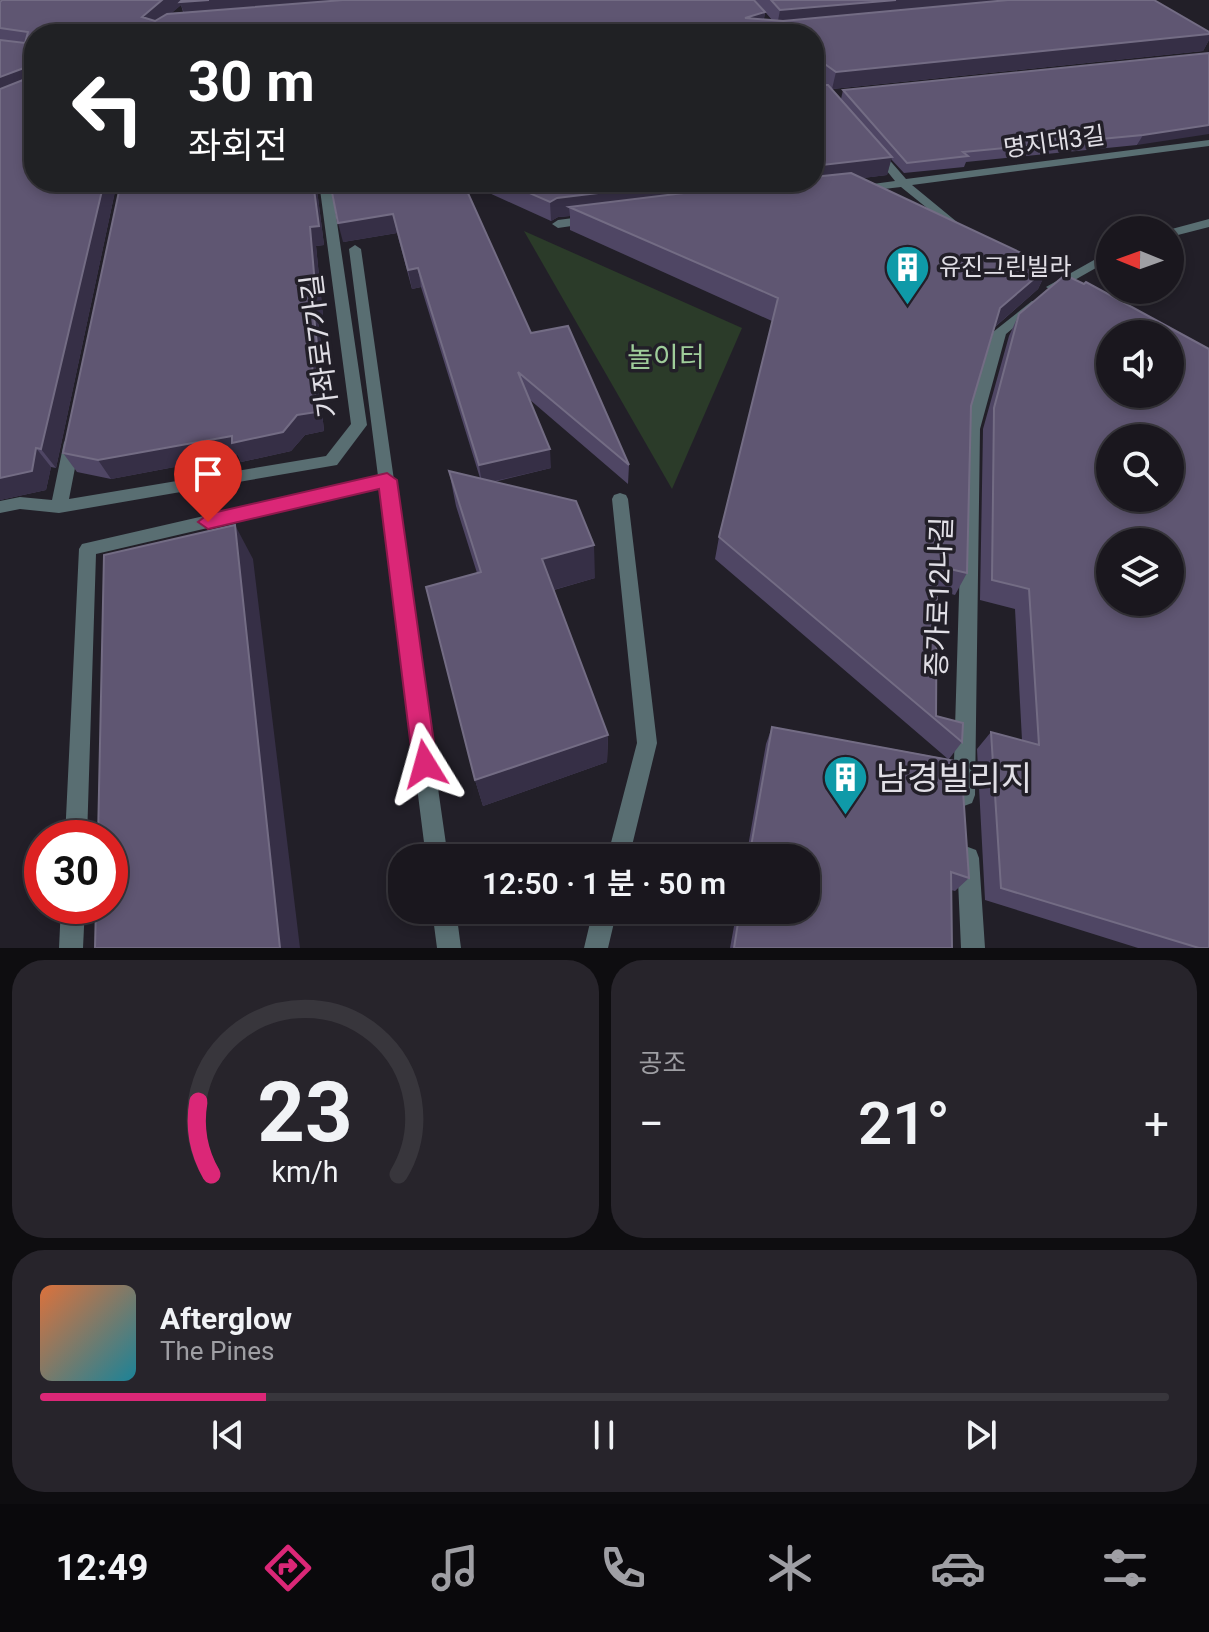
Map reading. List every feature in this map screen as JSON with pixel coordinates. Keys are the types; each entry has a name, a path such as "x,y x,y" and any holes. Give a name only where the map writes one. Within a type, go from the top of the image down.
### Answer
{"street":[{"path":"866,139 904,184 949,224 963,231"},
{"name":"명지대3길","path":"841,191 1209,143"},
{"name":"가좌로7가길","path":"0,507 20,503 59,507 331,461 359,425 326,192"},
{"path":"558,224 605,218"},
{"path":"1184,229 1209,223"},
{"path":"355,249 435,844"},
{"name":"증가로12나길","path":"964,808 972,429 1000,332 1060,280 1096,262"},
{"path":"59,507 74,430"},
{"path":"77,820 88,549 387,480"},
{"path":"620,499 647,743 622,844"},
{"path":"966,839 973,948"},
{"path":"71,948 72,924"},
{"path":"446,924 449,948"},
{"path":"596,948 602,924"}],"green space":[{"name":"놀이터","path":"524,231 742,328 672,489"}],"building":[{"path":"162,0 142,17 155,21 167,14 343,0 754,0 765,12 745,18 783,21 1008,0 1154,0 1209,34 836,72 824,63 824,24 24,24 24,31 0,28 0,2"},
{"path":"771,0 896,0 780,10"},
{"path":"0,40 24,43 24,68 0,77"},
{"path":"1209,53 1209,125 1143,135 963,152 968,156 907,163 843,90"},
{"path":"24,80 24,192 102,192 41,449 36,448 32,471 0,478 0,89"},
{"path":"824,85 828,85 892,157 824,165"},
{"path":"851,173 1049,266 1000,308 971,406 967,573 937,566 936,716 963,723 962,742 719,537 778,298 569,207 693,192 824,192 824,176"},
{"path":"119,192 314,192 319,226 310,227 316,297 312,297 318,354 311,355 317,412 297,415 283,432 232,443 232,436 98,460 63,453"},
{"path":"332,192 468,192 531,333 568,326 629,465 518,372 550,449 479,465 418,268 408,270 393,214 338,223"},
{"path":"527,192 606,192 557,198 550,202"},
{"path":"1065,275 1096,287 1096,304 1126,304 1156,320 1096,320 1096,408 1184,408 1184,335 1209,349 1209,948 1199,948 1001,888 991,732 1039,745 1029,589 992,580 994,408 1019,314"},
{"path":"449,471 576,501 594,545 542,559 608,735 475,780 426,587 481,572"},
{"path":"235,525 280,948 95,948 96,924 128,924 128,820 98,820 104,555"},
{"name":"남경빌리지","path":"772,727 961,762 969,878 951,872 952,948 734,948 738,924 820,924 820,844 751,844"}],"place":[{"name":"유진그린빌라","path":"908,306"},
{"name":"남경빌리지","path":"845,817"}],"route":[{"path":"208,522 387,480 425,764"}]}
